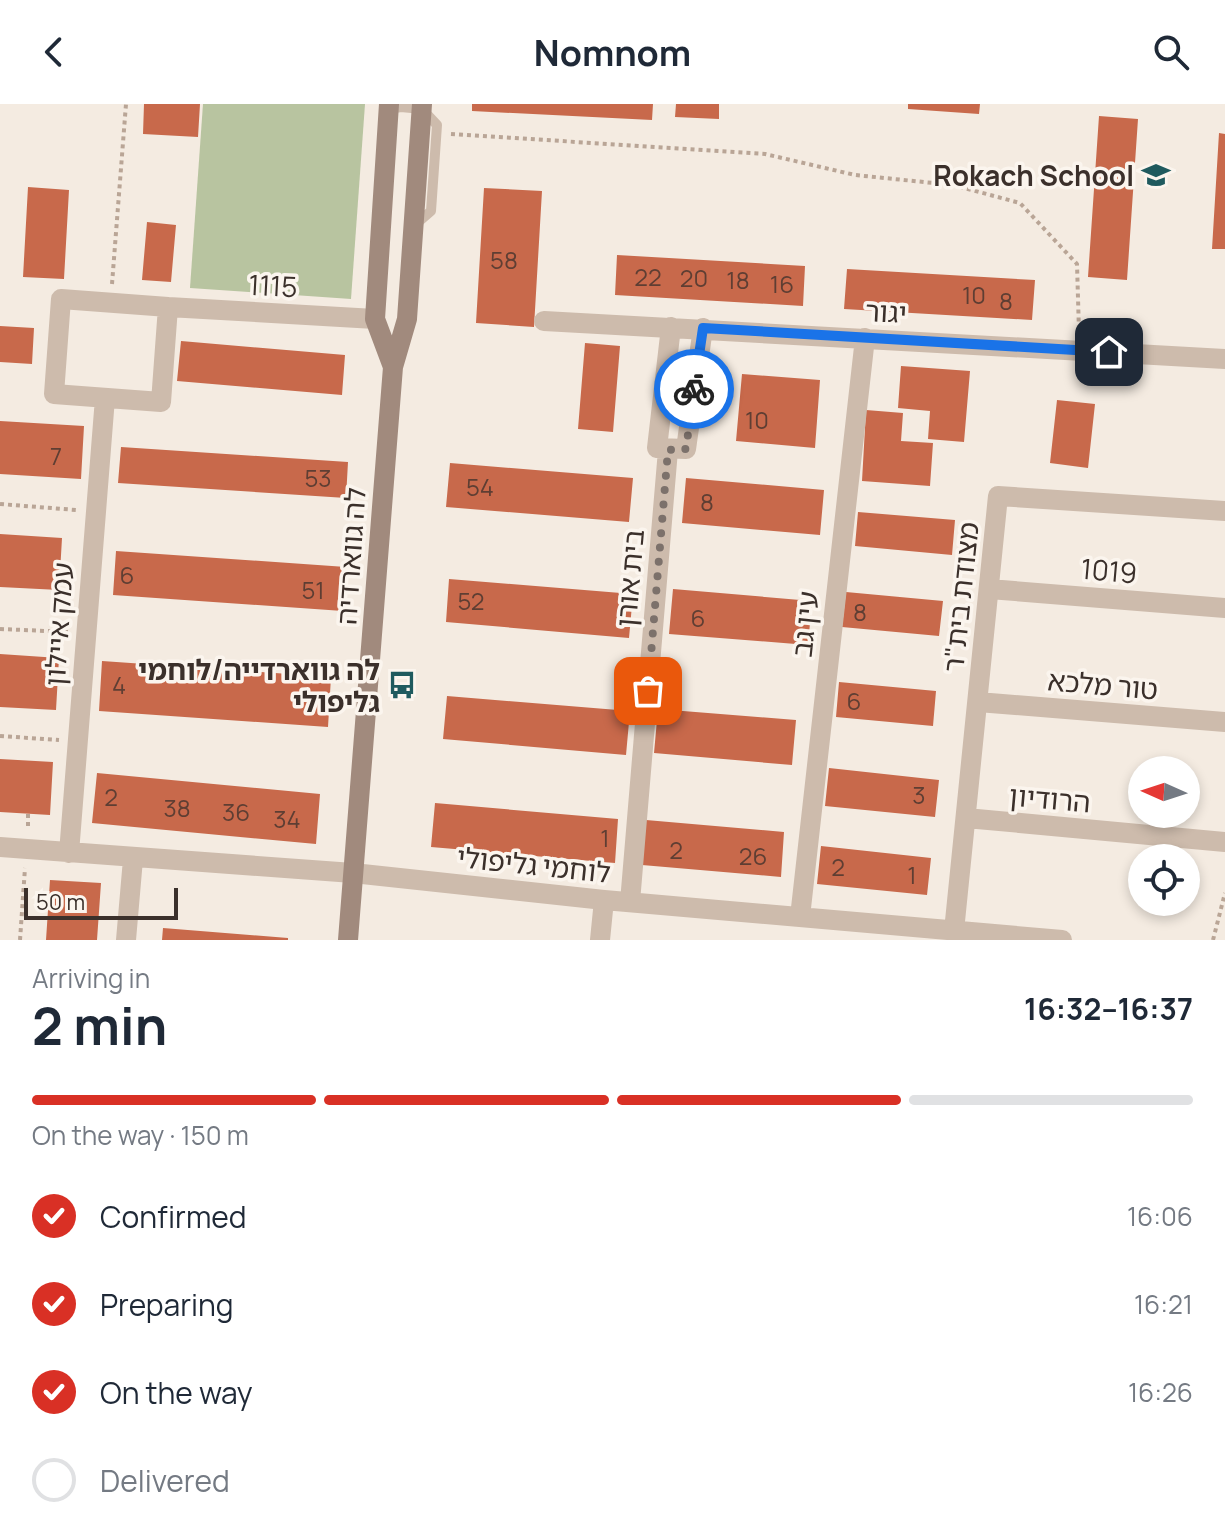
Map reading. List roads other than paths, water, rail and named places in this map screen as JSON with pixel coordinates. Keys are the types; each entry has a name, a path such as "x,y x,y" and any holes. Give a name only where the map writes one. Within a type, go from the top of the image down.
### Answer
{"main road":[{"name":"לה גווארדיה","path":"348,940 393,367 407,319 422,106"},
{"name":"לה גווארדיה","path":"389,107 375,319 393,367"}],"street":[{"name":"1115","path":"105,398 54,394 61,299 375,319"},
{"path":"105,398 161,402 168,307"},
{"name":"יגור","path":"544,321 1225,359"},
{"name":"בית אורן","path":"630,902 668,450 657,448 671,327"},
{"path":"668,450 686,449 703,328"},
{"name":"עין גב","path":"800,917 865,338"},
{"name":"עמק איילון","path":"69,853 105,398"},
{"name":"מצודת בית\"ר","path":"954,931 998,496 1225,511"},
{"name":"1019","path":"989,589 1225,608"},
{"name":"טור מלכא","path":"978,702 1225,722"},
{"name":"הרודיון","path":"966,818 1225,842"},
{"name":"לוחמי גליפולי","path":"0,847 353,873 604,900 1062,940"},
{"path":"126,940 133,859"},
{"path":"600,940 604,900"}],"lane":[{"path":"389,107 422,106 437,125 431,211 416,224"}],"place":[{"name":"Rokach School","path":"1156,175"},
{"name":"לה גווארדייה/לוחמי גליפולי","path":"402,685"}]}
